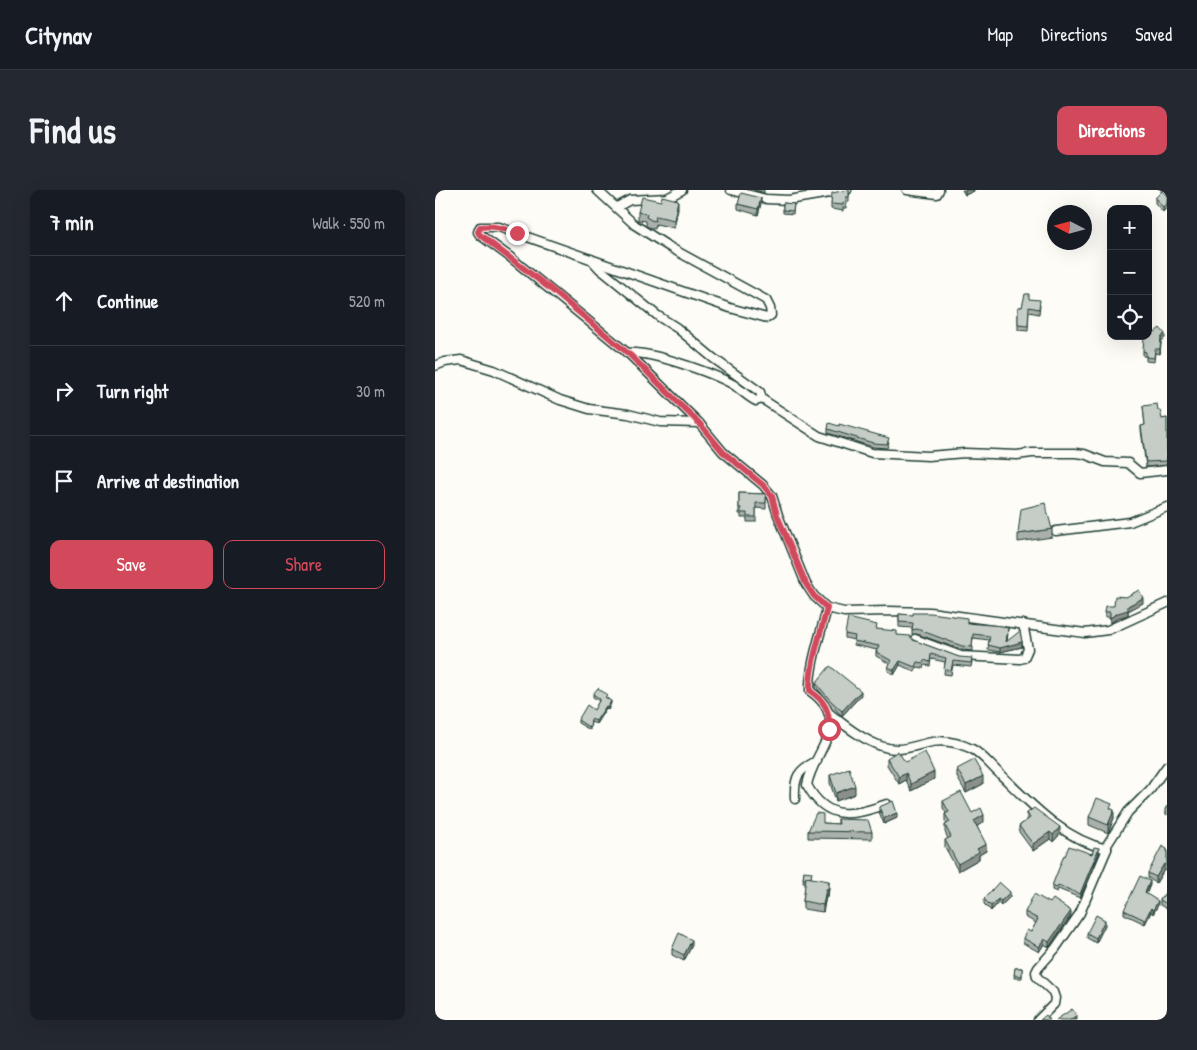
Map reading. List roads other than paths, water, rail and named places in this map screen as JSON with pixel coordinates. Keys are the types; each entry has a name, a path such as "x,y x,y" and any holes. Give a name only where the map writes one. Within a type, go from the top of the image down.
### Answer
{"street":[{"path":"597,190 635,224 671,248 766,300 771,315 767,318 760,317 730,308 499,227 480,227 478,232 627,353 699,423 723,452 763,485 772,496 777,515 806,584 814,596 827,608 844,612 930,612 1085,633 1108,630 1167,603"},
{"path":"657,190 667,198"},
{"path":"617,208 630,200 667,198 682,190"},
{"path":"731,190 767,199 789,200 847,190"},
{"path":"907,190 937,194 939,190"},
{"path":"591,259 600,269 658,316 677,328 713,358 760,392 762,399 819,436 872,453 928,456 965,453 1017,455 1032,452 1075,453 1084,454 1105,462 1129,463 1140,473 1167,470"},
{"path":"627,353 638,352 661,357 734,385 751,399 756,401 762,399"},
{"path":"435,366 445,362 461,360 494,370 560,400 589,409 628,414 660,422 699,423"},
{"path":"1056,531 1130,522 1139,520 1167,507"},
{"path":"827,608 811,669 810,682 810,691 824,702 829,712 827,739 809,777 807,786 817,800 835,813 851,813 887,804"},
{"path":"915,639 961,656 1020,659 1024,658 1028,649 1023,624"},
{"path":"829,712 862,736 892,749 929,742 953,741 974,750 1029,802 1062,828 1091,846 1107,849"},
{"path":"795,799 795,786 801,770 817,761"},
{"path":"1037,1020 1054,1004 1055,998 1053,992 1037,977 1038,968 1055,949 1080,913 1107,845 1128,812 1150,790 1167,766"}]}
